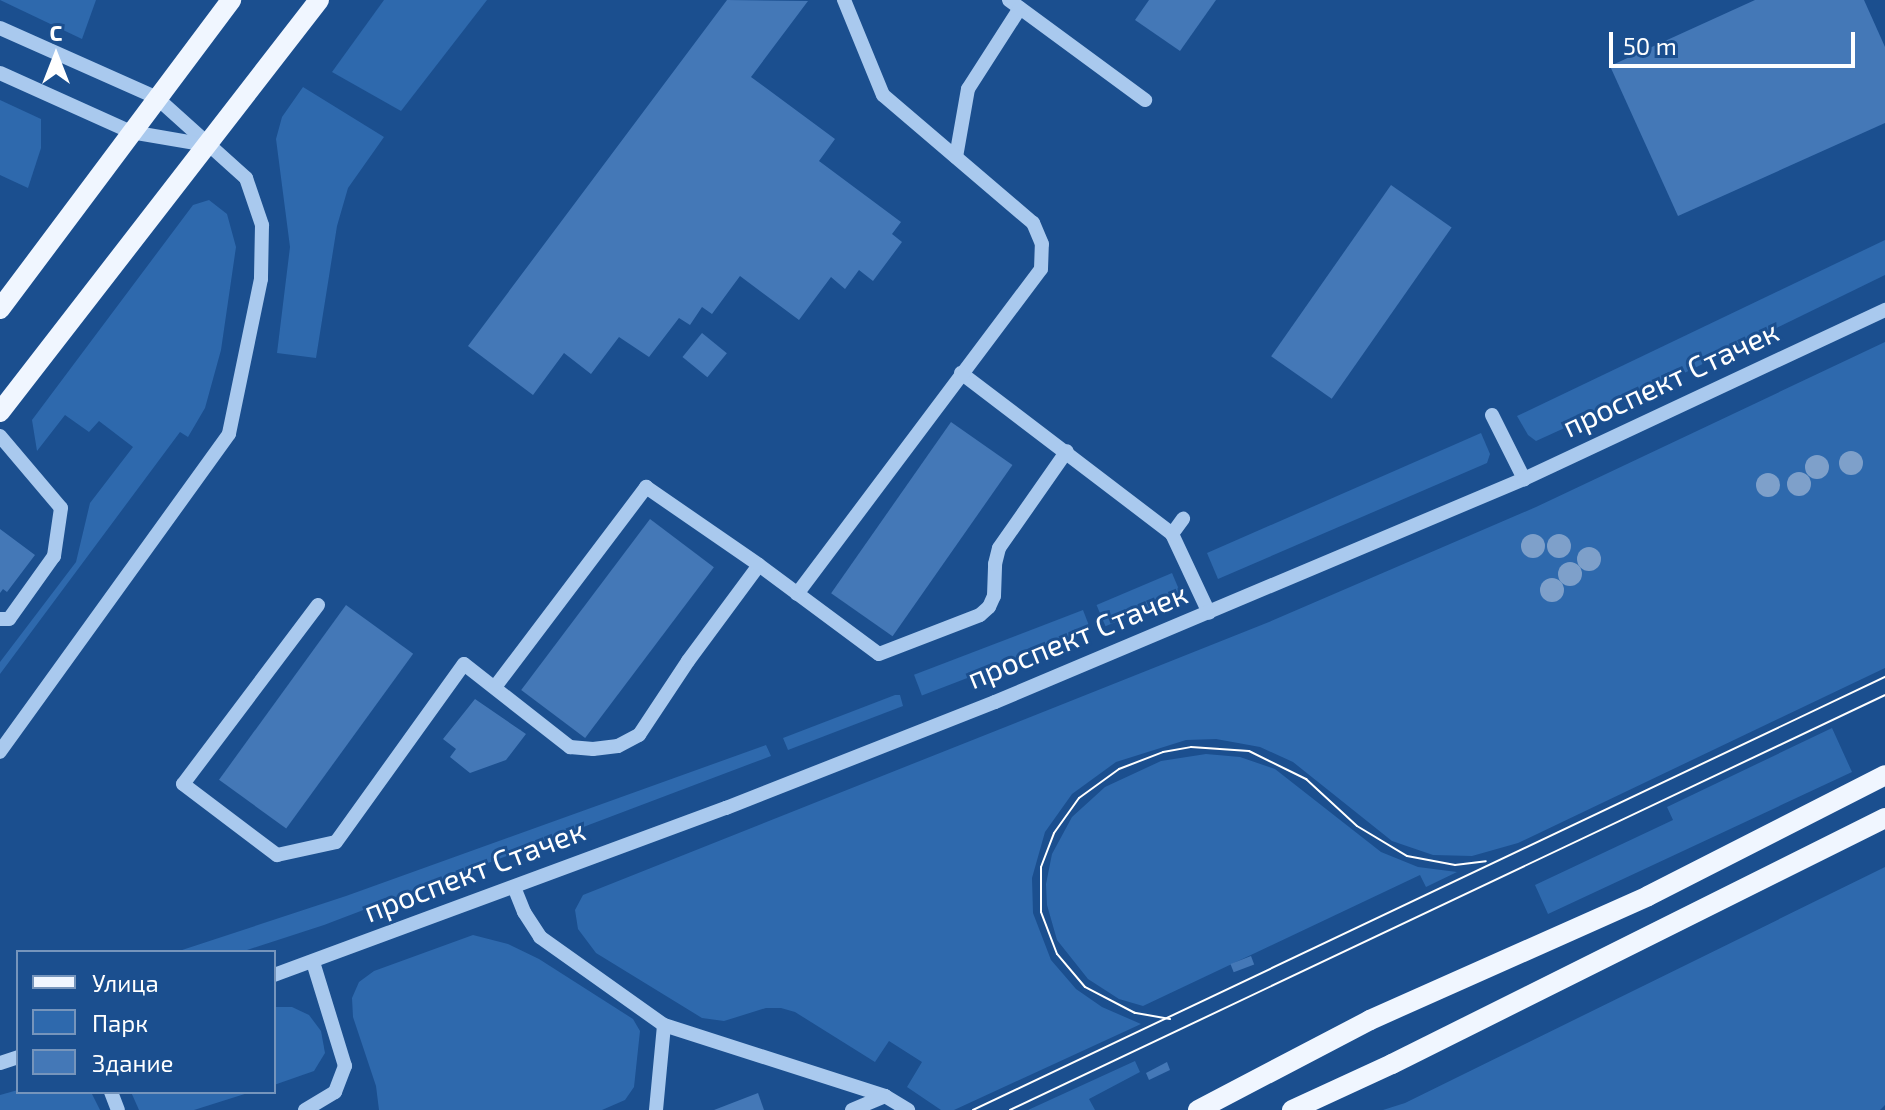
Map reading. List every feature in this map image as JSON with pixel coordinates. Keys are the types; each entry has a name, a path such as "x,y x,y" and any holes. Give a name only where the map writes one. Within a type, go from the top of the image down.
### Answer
{"main road":[{"path":"0,309 231,0"},
{"path":"0,412 319,0"},
{"path":"1198,1110 1370,1020 1648,896 1885,775"},
{"path":"1292,1110 1392,1064 1885,818"}],"street":[{"path":"797,594 1041,269 1042,244 1033,223 883,95 844,0"},
{"path":"956,157 968,89 1014,4 1145,100"},
{"path":"0,28 157,98 246,178 262,225 261,279 229,434 0,752"},
{"path":"0,73 131,132 207,145"},
{"name":"проспект Стачек","path":"276,974 514,887 981,708 1524,479 1885,310"},
{"path":"961,373 1172,534 1209,613"},
{"path":"1492,415 1524,479"},
{"path":"0,436 61,508 54,556 9,619 0,619"},
{"path":"495,687 646,487 759,565 879,654 980,615 989,607 994,596 999,548 1067,451"},
{"path":"1172,534 1183,519"},
{"path":"318,605 183,784 277,855 336,842 464,664 570,747 618,746 639,735 688,661 759,565"},
{"path":"514,887 524,912 540,937 664,1025 885,1096 908,1110"},
{"path":"305,1110 335,1092 345,1066 313,962"},
{"path":"656,1110 664,1025"},
{"path":"852,1110 885,1096"}],"green space":[{"path":"0,0 96,0 82,39"},
{"path":"384,0 487,0 401,111 332,72"},
{"path":"303,87 384,137 348,188 337,226 316,358 277,353 290,247 276,139 282,117"},
{"path":"0,100 41,119 41,148 28,188 0,175"},
{"path":"209,200 227,214 236,247 221,350 205,408 188,437 180,432 0,674 0,662 76,562 90,503 133,447 99,421 89,432 65,415 37,451 32,420 193,205"},
{"path":"1885,240 1885,275 1670,380 1536,441 1528,435 1517,416"},
{"path":"1885,342 1885,668 1518,843 1472,856 1433,855 1392,841 1293,762 1260,747 1216,739 1186,740 1116,762 1072,794 1045,832 1032,878 1033,913 1051,960 1076,989 1102,1007 1141,1024 954,1110 941,1110 907,1087 922,1062 889,1041 875,1062 795,1012 781,1008 766,1008 724,1021 702,1018 596,953 578,929 575,910 583,895 1269,622 1536,507"},
{"path":"1481,433 1490,454 1487,463 1218,579 1207,553"},
{"path":"1172,573 1181,594 1106,626 1097,605"},
{"path":"1083,610 1091,631 922,695 914,675"},
{"path":"900,695 903,706 788,750 783,738"},
{"path":"1832,728 1852,772 1548,914 1535,885 1673,820 1667,807"},
{"path":"766,745 771,756 488,863 478,863 479,866 324,925 247,950 182,950 346,896"},
{"path":"1206,754 1240,757 1275,769 1381,852 1418,867 1457,872 1426,887 1420,875 1143,1006 1119,999 1088,979 1057,940 1047,905 1046,884 1052,854 1072,817 1105,787 1161,761"},
{"path":"1885,867 1885,1105 1880,1110 1383,1110 1405,1103"},
{"path":"473,935 508,944 539,959 633,1019 640,1031 634,1087 625,1100 602,1110 379,1110 376,1086 353,1017 352,998 359,982 374,971"},
{"path":"276,1007 292,1007 309,1015 321,1031 325,1053 314,1071 276,1084"},
{"path":"1135,1061 1140,1072 1089,1099 1095,1110 1028,1110"},
{"path":"16,1091 16,1094 92,1094 100,1110 0,1110 0,1095"},
{"path":"132,1094 245,1094 194,1110 139,1110"}],"building":[{"path":"727,0 808,1 751,77 835,139 819,161 901,222 892,234 902,242 873,281 859,270 845,289 831,277 799,320 740,276 712,314 702,307 690,325 679,318 649,357 619,337 591,374 564,353 533,395 468,346"},
{"path":"1149,0 1216,0 1180,51 1135,20"},
{"path":"1755,0 1864,0 1885,47 1885,123 1678,216 1610,66"},
{"path":"1391,185 1452,227 1332,399 1271,356"},
{"path":"702,333 727,353 707,377 682,357"},
{"path":"951,422 1012,465 893,636 831,593"},
{"path":"650,519 714,567 585,738 521,690"},
{"path":"0,529 35,555 7,592 3,589 0,593"},
{"path":"346,605 413,654 286,829 219,780"},
{"path":"475,699 526,734 506,760 470,773 450,757 456,749 443,739"},
{"path":"1251,956 1254,964 1234,972 1230,964"},
{"path":"1167,1062 1170,1070 1149,1080 1146,1073"},
{"path":"758,1093 764,1110 714,1110"}],"tram line":[{"path":"973,1110 1885,677"},
{"path":"1010,1110 1885,695"},
{"path":"1170,1019 1135,1013 1085,987 1057,954 1041,912 1041,867 1054,833 1079,798 1119,769 1163,752 1191,747 1249,751 1306,779 1357,826 1407,856 1455,865 1486,861"}]}
